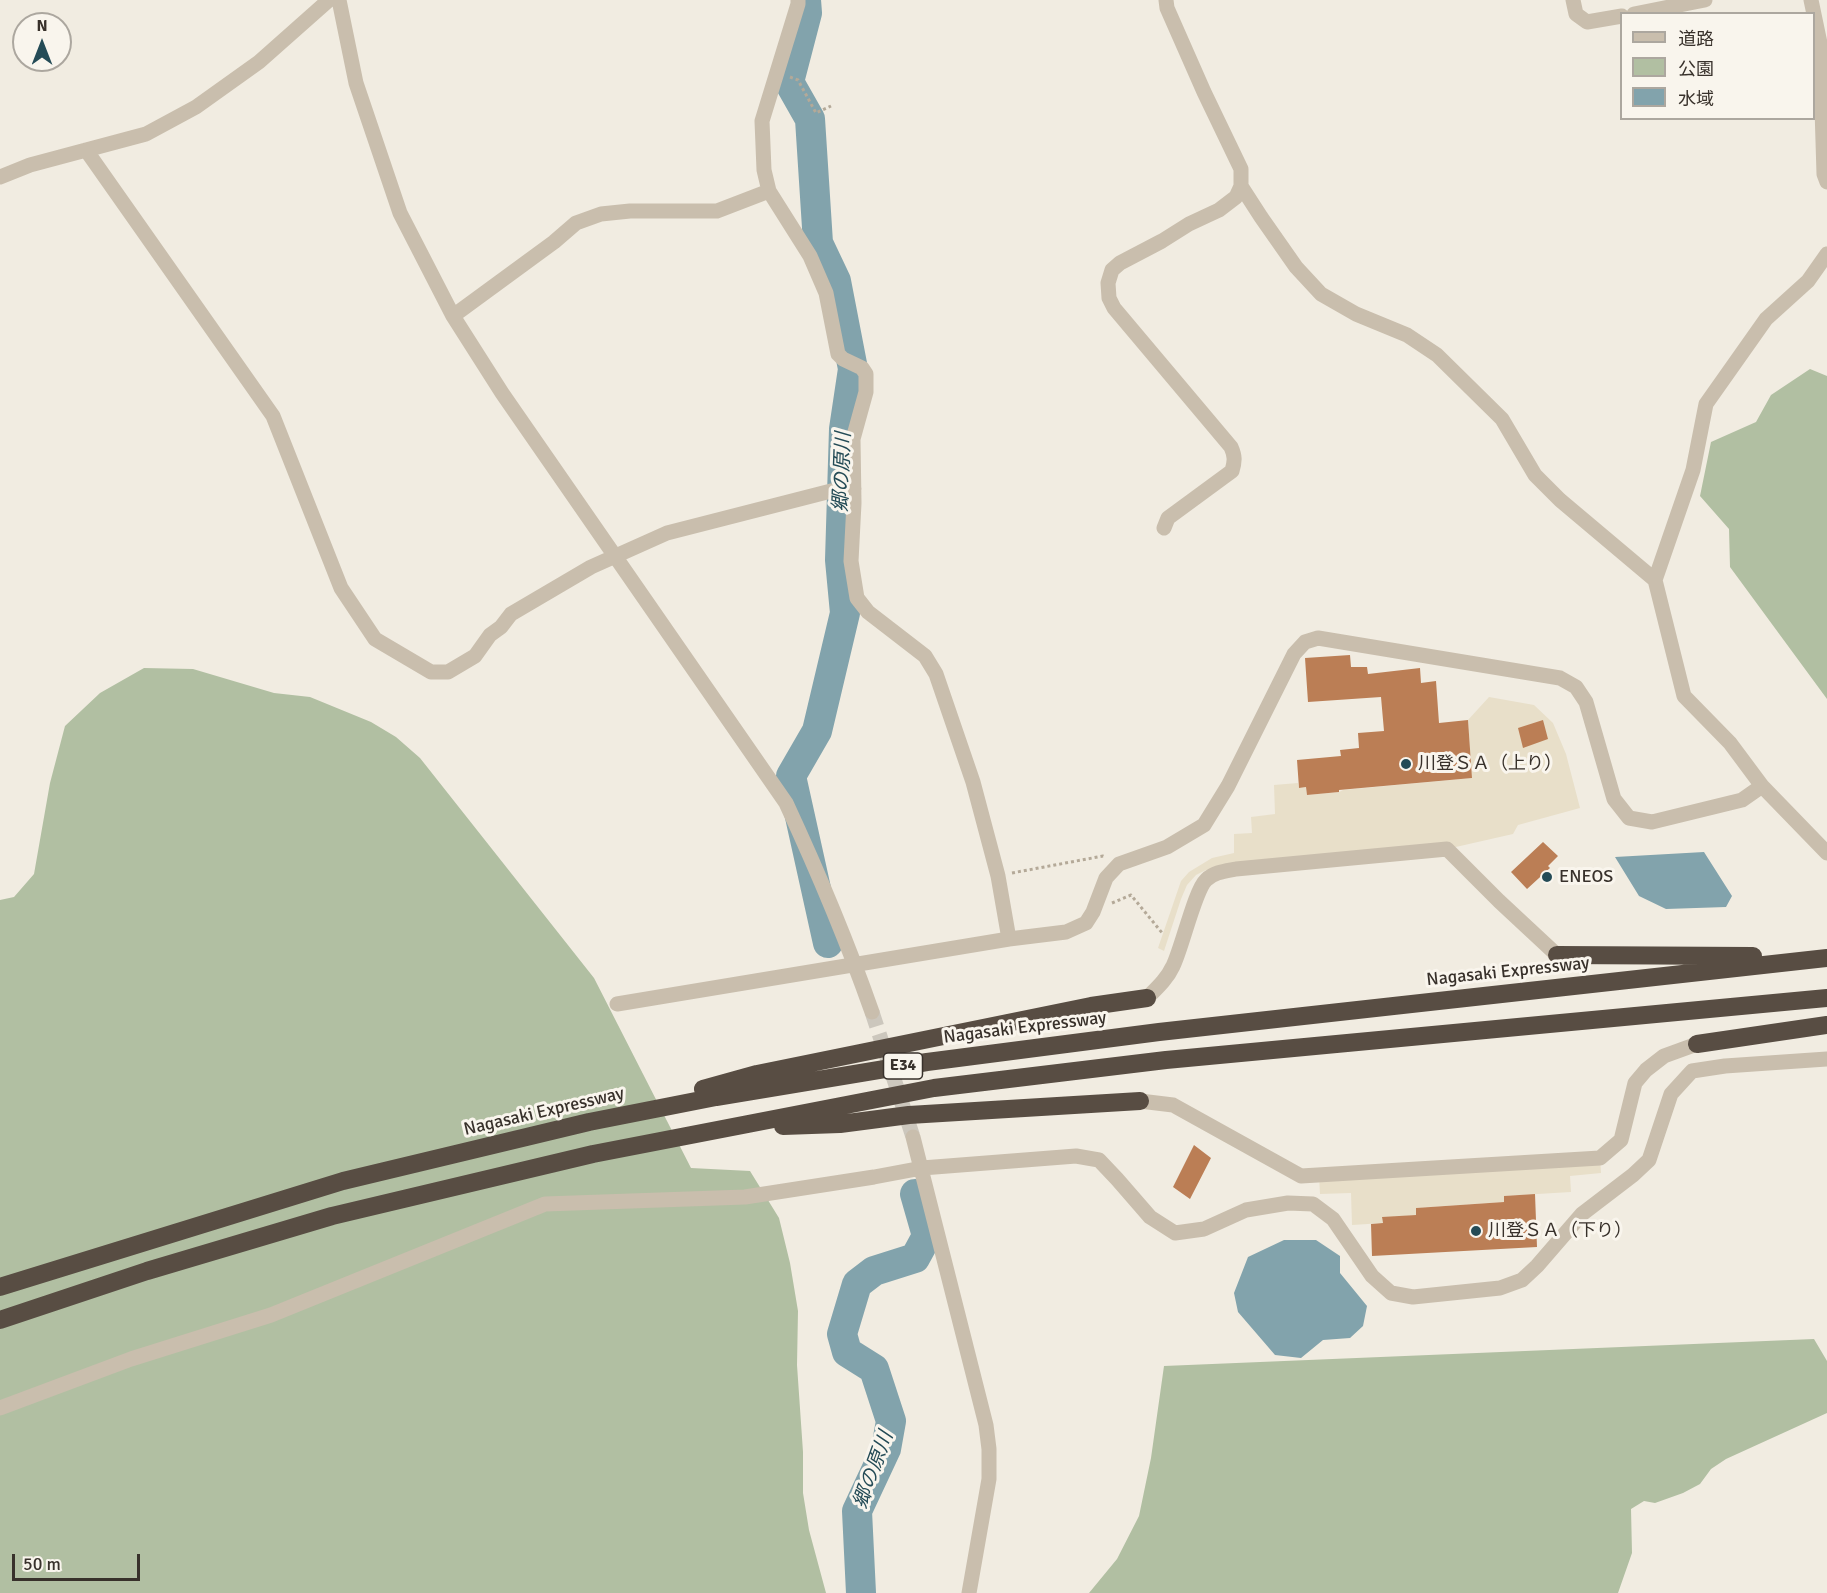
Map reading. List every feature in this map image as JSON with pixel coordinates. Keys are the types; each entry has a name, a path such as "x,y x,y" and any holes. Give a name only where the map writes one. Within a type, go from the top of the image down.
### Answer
{"highway":[{"path":"1557,955 1827,957"},
{"name":"Nagasaki Expressway","path":"0,1287 343,1181 589,1122 716,1097 927,1062 1159,1032 1827,957"},
{"path":"589,1122 757,1074 1091,1006 1147,998"},
{"name":"E34","path":"0,1320 147,1271 332,1216 593,1154 934,1088 1166,1060 1827,998"},
{"path":"1697,1044 1827,1025"},
{"path":"723,1128 840,1124 909,1115 1140,1101"}],"street":[{"path":"0,177 30,165 146,134 196,107 259,62 329,0"},
{"path":"339,0 356,83 400,213 453,316 502,393 786,803 814,863 872,1012"},
{"path":"798,0 762,121 764,170 769,191 814,265 826,293 838,354 862,368 866,374 866,392 854,439 851,561 857,598 868,612 925,656 936,675 973,782 998,876 1009,939"},
{"path":"1166,0 1167,8 1240,169 1242,186 1296,267 1321,294 1356,314 1407,335 1437,355 1502,419 1535,475 1560,500 1655,580"},
{"path":"1573,0 1576,14 1587,22 1620,16"},
{"path":"1644,12 1705,0"},
{"path":"1815,19 1820,43 1824,174 1827,182"},
{"path":"86,150 273,416 341,588 375,639 431,672 448,672 475,656 490,635 501,627 511,614 591,567 668,533 831,491 854,489"},
{"path":"1164,528 1168,518 1232,471 1235,461 1234,454 1232,447 1114,308 1109,298 1108,283 1112,270 1120,263 1189,224 1219,210 1236,197 1242,186"},
{"path":"453,316 554,242 576,223 601,214 630,211 717,211 769,191"},
{"path":"1827,254 1808,281 1766,319 1706,404 1693,470 1655,580 1684,696 1730,742 1762,786 1827,853"},
{"path":"617,1004 1009,939 1066,933 1086,922 1093,912 1106,878 1119,864 1167,847 1204,825 1228,786 1294,654 1305,642 1318,638 1560,678 1576,687 1586,702 1614,799 1629,818 1652,822 1742,800 1762,786"},
{"path":"1147,998 1163,982 1173,966 1205,880 1216,873 1236,869 1447,849 1557,955"},
{"path":"1140,1101 1173,1106 1301,1176 1600,1158 1621,1140 1635,1083 1646,1070 1664,1056 1697,1044"},
{"path":"0,1408 131,1359 271,1315 545,1204 746,1197 873,1178 922,1168 1076,1156 1099,1160 1150,1217 1175,1233 1204,1229 1246,1210 1288,1203 1313,1204 1333,1219 1372,1276 1391,1293 1413,1297 1500,1288 1522,1280 1582,1214 1633,1175 1648,1160 1671,1094 1692,1071 1725,1066 1827,1059"},
{"path":"913,1137 986,1425 989,1449 989,1479 969,1593"}],"path":[{"path":"798,80 816,113 831,106"},
{"path":"998,876 1103,856 1119,864"},
{"path":"1093,912 1131,895 1163,934"}],"green space":[{"path":"1810,369 1827,376 1827,699 1730,567 1729,529 1700,496 1711,442 1756,422 1771,395"},
{"path":"144,668 193,669 274,693 310,697 371,722 396,737 420,758 594,978 691,1168 750,1171 779,1218 790,1263 798,1311 797,1365 803,1452 803,1493 809,1530 826,1593 0,1593 0,900 14,897 34,874 50,783 65,726 100,693"},
{"path":"1814,1339 1827,1361 1827,1413 1726,1459 1711,1469 1700,1484 1683,1493 1655,1503 1644,1501 1631,1509 1632,1553 1618,1593 1089,1593 1117,1559 1139,1516 1151,1458 1164,1366"}],"shaded area":[{"path":"1489,697 1534,705 1553,723 1566,754 1580,808 1518,825 1513,834 1447,849 1206,870 1196,875 1187,885 1164,951 1158,948 1181,881 1189,872 1212,858 1234,853 1234,834 1252,833 1251,817 1275,814 1274,785 1298,783 1299,788 1306,787 1307,795 1472,778 1468,720"},
{"path":"1600,1158 1601,1173 1570,1176 1571,1192 1504,1196 1504,1202 1416,1208 1416,1215 1382,1218 1383,1223 1352,1225 1351,1193 1320,1194 1319,1175"}],"water":[{"path":"1704,852 1732,896 1726,907 1666,909 1639,896 1615,857"},
{"path":"1284,1240 1316,1240 1340,1256 1340,1273 1367,1306 1363,1326 1350,1338 1323,1340 1301,1358 1275,1355 1238,1312 1234,1293 1248,1257"}],"building":[{"path":"1350,655 1351,667 1367,667 1368,674 1420,668 1421,683 1436,681 1439,723 1468,720 1472,778 1307,795 1306,787 1299,788 1297,760 1341,756 1340,750 1359,748 1358,733 1384,731 1381,697 1308,702 1305,658"},
{"path":"1543,720 1548,739 1523,748 1518,728"},
{"path":"1543,842 1558,856 1548,866 1550,868 1527,889 1511,872"},
{"path":"1194,1145 1211,1158 1190,1199 1173,1187"},
{"name":"川登ＳＡ（下り）","path":"1535,1194 1537,1247 1372,1256 1371,1224 1383,1223 1382,1217 1416,1215 1416,1208 1504,1202 1504,1196"}],"waterway":[{"name":"郷の原川","path":"806,0 807,13 789,82 810,119 818,243 836,281 853,369 844,429 840,560 845,613 817,731 791,776 828,943"},
{"name":"郷の原川","path":"861,1593 857,1511 886,1449 891,1421 874,1369 847,1352 842,1334 857,1284 874,1271 915,1258 927,1236 915,1194"}],"tunnel":[{"path":"872,1012 913,1137"}],"place":[{"name":"川登ＳＡ（上り）","path":"1406,764"},
{"name":"ENEOS","path":"1547,877"},
{"name":"川登ＳＡ（下り）","path":"1476,1231"}]}
